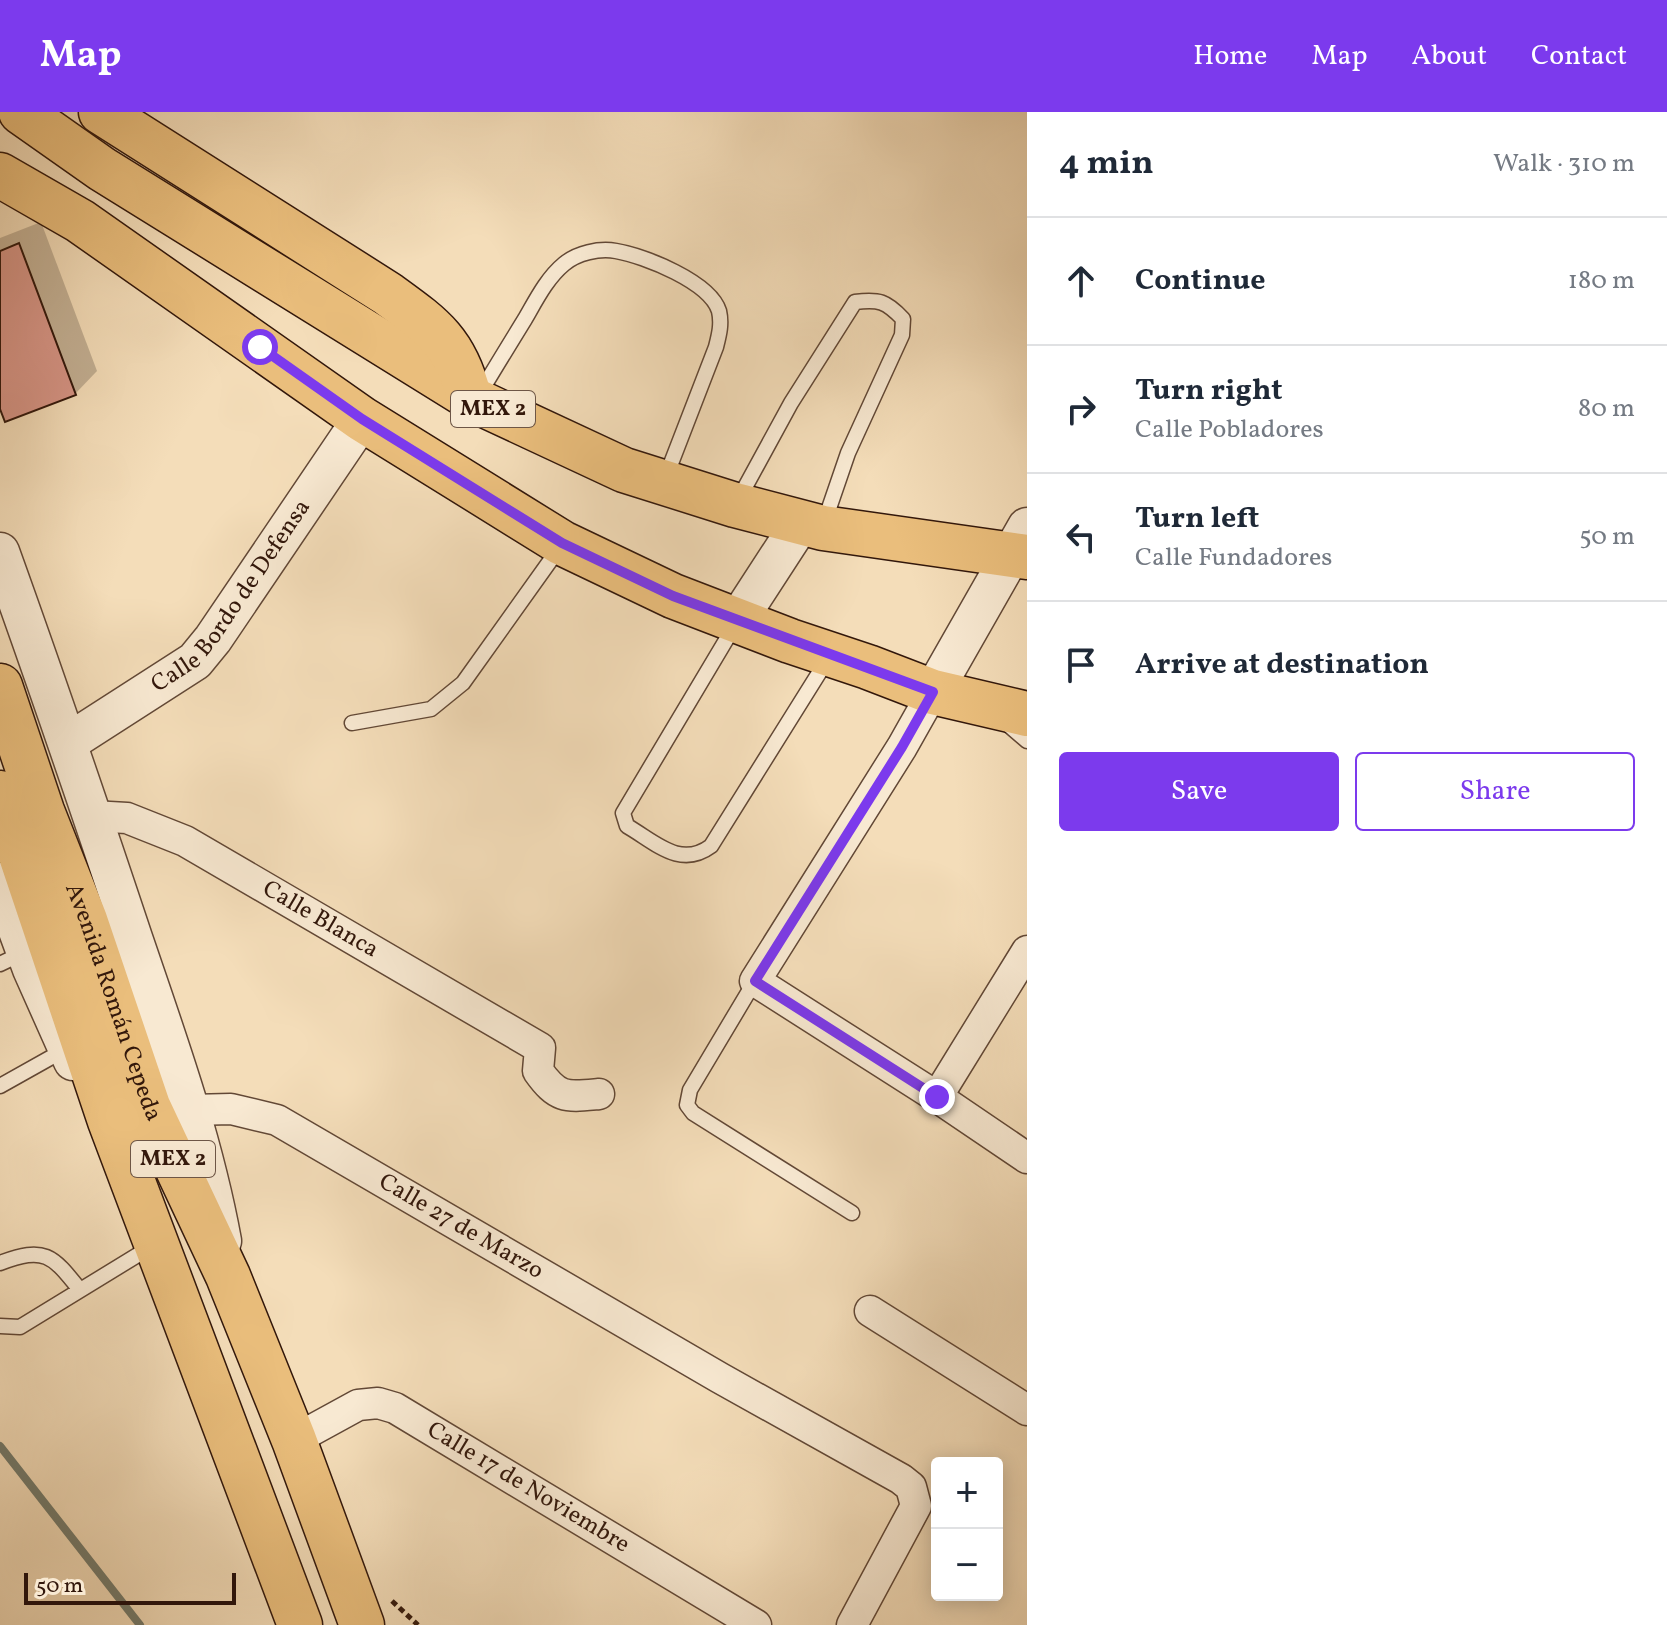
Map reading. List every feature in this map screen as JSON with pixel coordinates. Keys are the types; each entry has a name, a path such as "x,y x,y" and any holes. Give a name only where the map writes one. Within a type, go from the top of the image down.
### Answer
{"main road":[{"name":"MEX 2","path":"21,112 102,169 472,398 624,470 735,505 813,524 1021,546"},
{"name":"MEX 2","path":"101,112 422,318 455,355 472,398"},
{"path":"0,175 80,221 362,419 562,543 673,596 737,621 933,692 1027,714"},
{"name":"Avenida Román Cepeda","path":"0,686 148,1106 228,1276 294,1440 362,1625"},
{"name":"Avenida Román Cepeda","path":"0,793 110,1121 300,1625"}],"street":[{"name":"Calle Bordo de Defensa","path":"69,742 195,661 362,419"},
{"path":"737,621 813,524"},
{"path":"1021,546 902,747 755,981 1027,1158"},
{"name":"MEX 2","path":"0,552 69,742 191,1110 211,1185 228,1276"},
{"name":"Calle Blanca","path":"92,816 127,818 185,841 540,1048 538,1071 550,1089 570,1096 599,1094"},
{"name":"MEX 2","path":"0,882 13,958 110,1121"},
{"path":"937,1097 1027,951"},
{"name":"Calle 27 de Marzo","path":"191,1110 231,1109 277,1120 720,1378 901,1479 911,1487 916,1506 852,1625"},
{"path":"870,1311 1027,1410"},
{"name":"Calle 17 de Noviembre","path":"294,1440 358,1405 378,1403 395,1408 755,1625"}],"lane":[{"path":"472,398 543,288 563,265 577,256 596,251 616,251 677,272 704,291 718,309 721,327 663,483"},
{"path":"735,505 791,403 855,302 871,300 889,304 903,319 902,335 813,524"},
{"path":"352,723 431,709 463,683 562,543"},
{"path":"737,621 623,813 627,826 681,856 697,856 711,846 830,654"},
{"path":"983,705 1027,741"},
{"path":"755,981 690,1090 687,1105 693,1113 852,1213"},
{"path":"0,1086 67,1048"},
{"path":"0,1326 20,1327 157,1243"},
{"path":"0,1263 19,1256 47,1255 58,1263 80,1290"}],"building":[{"path":"19,243 76,395 5,422 0,409 0,251"}],"waterway":[{"path":"0,1446 140,1625"}],"route":[{"path":"260,347 362,419 562,543 673,596 933,692 849,834 755,981 937,1097"}]}
